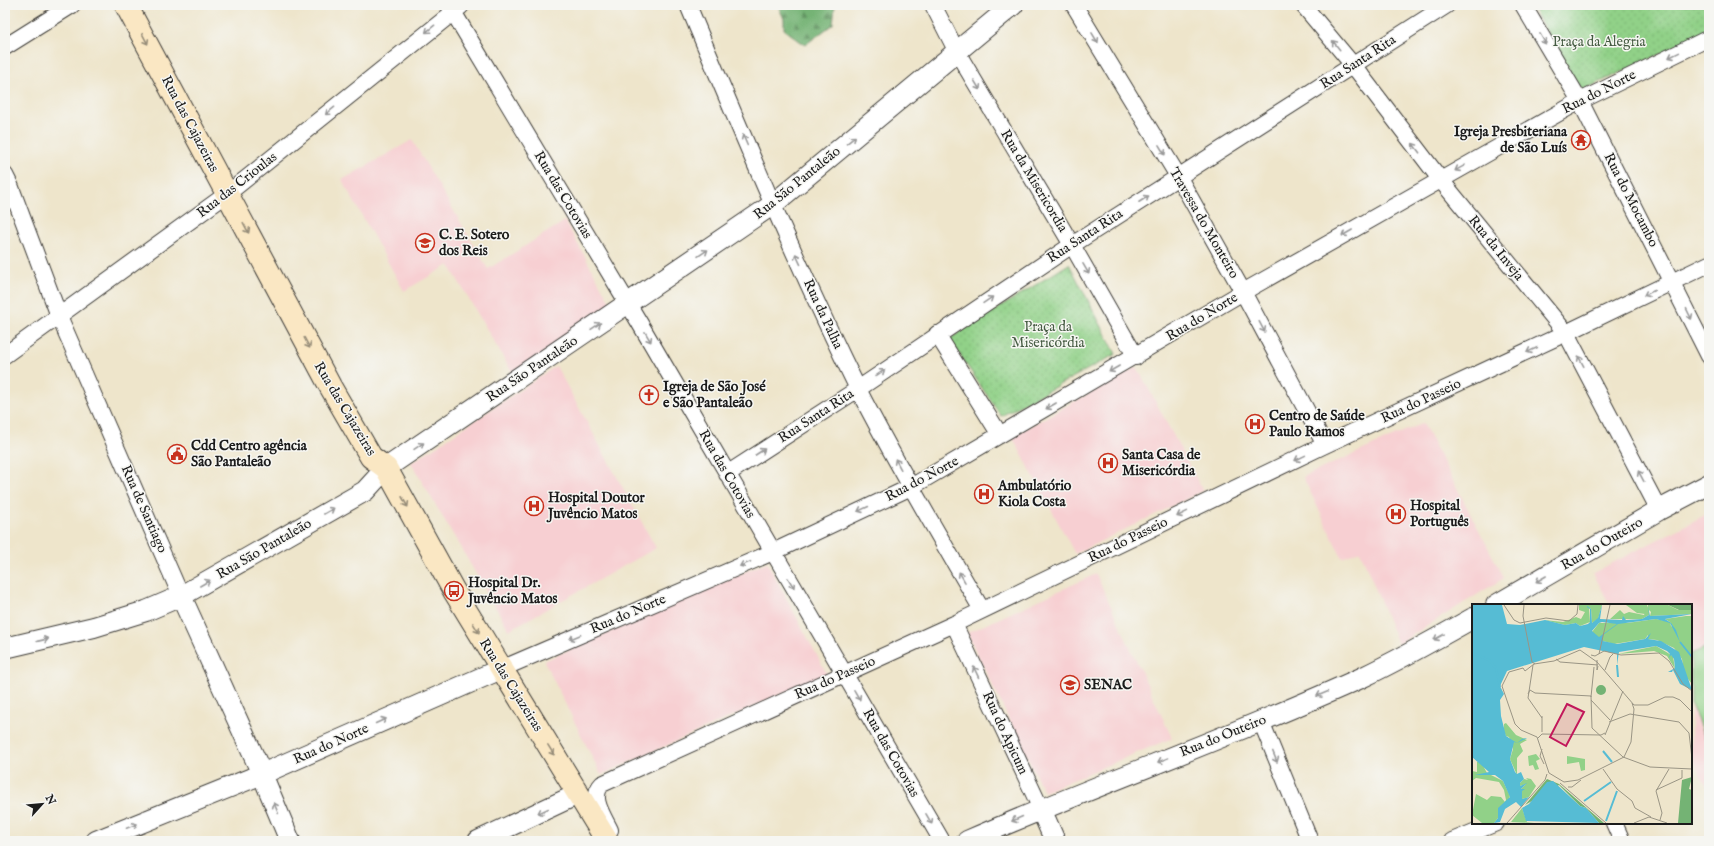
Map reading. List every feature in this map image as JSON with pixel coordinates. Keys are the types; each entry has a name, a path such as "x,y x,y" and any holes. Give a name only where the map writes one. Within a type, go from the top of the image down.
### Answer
{"main road":[{"name":"Rua das Cajazeiras","path":"126,5 330,386 371,457 386,468 454,591 607,841"}],"street":[{"path":"5,47 72,5"},
{"name":"Rua da Palha","path":"688,5 772,205 858,389 911,487 982,610"},
{"name":"Rua da Misericordia","path":"933,5 957,52 1136,356"},
{"name":"Rua São Pantaleão","path":"5,648 94,627 146,611 181,596 365,491 386,468 772,205 1013,5"},
{"name":"Travessa do Monteiro","path":"1074,5 1178,176 1243,292 1325,445"},
{"name":"Rua da Inveja","path":"1303,5 1353,65 1440,179 1566,334 1659,510"},
{"name":"Rua Santa Rita","path":"727,474 858,389 937,334 1072,245 1447,5"},
{"name":"Rua do Mocambo","path":"1523,5 1580,101 1673,282 1709,356"},
{"name":"Rua das Crioulas","path":"5,355 228,194 454,7"},
{"name":"Rua das Cotovias","path":"454,7 942,841"},
{"name":"Rua do Norte","path":"96,841 262,774 773,552 911,487 1243,292 1440,179 1580,101 1709,38"},
{"name":"Rua de Santiago","path":"5,175 59,316 181,596 262,774 290,841"},
{"name":"Rua do Passeio","path":"615,841 596,799 598,788 602,784 954,624 1325,445 1566,334 1709,264"},
{"path":"937,334 1000,435"},
{"name":"Rua do Outeiro","path":"1498,604 1659,510 1709,484"},
{"name":"Rua do Outeiro","path":"967,841 1041,809 1261,721 1361,678 1403,657 1472,619"},
{"name":"Rua do Apicum","path":"954,624 1056,841"},
{"path":"1261,721 1310,841"},
{"path":"478,841 578,794"},
{"path":"1452,841 1494,824"},
{"path":"1614,824 1622,841"}],"shaded area":[{"name":"C. E. Sotero dos Reis","path":"412,140 488,269 565,221 614,309 513,374 449,265 404,291 342,180"},
{"name":"Hospital Doutor Juvêncio Matos","path":"556,366 656,548 509,630 411,463"},
{"name":"Santa Casa de Misericórdia","path":"1137,367 1203,491 1075,554 1012,436"},
{"name":"Hospital Português","path":"1423,423 1504,578 1398,644 1360,551 1342,558 1303,477"},
{"path":"1709,513 1709,790 1692,759 1692,604 1609,604 1593,573"},
{"path":"767,562 827,674 601,775 544,661"},
{"name":"SENAC","path":"1096,574 1172,738 1044,792 967,633"}],"green space":[{"path":"778,5 835,5 833,24 805,45 784,29 784,19"},
{"name":"Praça da Alegria","path":"1531,5 1709,5 1709,31 1581,91"},
{"name":"Praça da Misericórdia","path":"1069,264 1116,354 1001,416 949,339"},
{"path":"1709,646 1709,747 1692,707 1692,654"}],"place":[{"name":"Igreja Presbiteriana de São Luís","path":"1581,140"},
{"name":"C. E. Sotero dos Reis","path":"425,243"},
{"name":"Igreja de São José e São Pantaleão","path":"649,395"},
{"name":"Centro de Saúde Paulo Ramos","path":"1255,424"},
{"name":"Cdd Centro agência São Pantaleão","path":"177,454"},
{"name":"Santa Casa de Misericórdia","path":"1108,463"},
{"name":"Ambulatório Kiola Costa","path":"984,494"},
{"name":"Hospital Doutor Juvêncio Matos","path":"534,506"},
{"name":"Hospital Português","path":"1396,514"},
{"name":"Hospital Dr. Juvêncio Matos","path":"454,591"},
{"name":"SENAC","path":"1070,685"}]}
